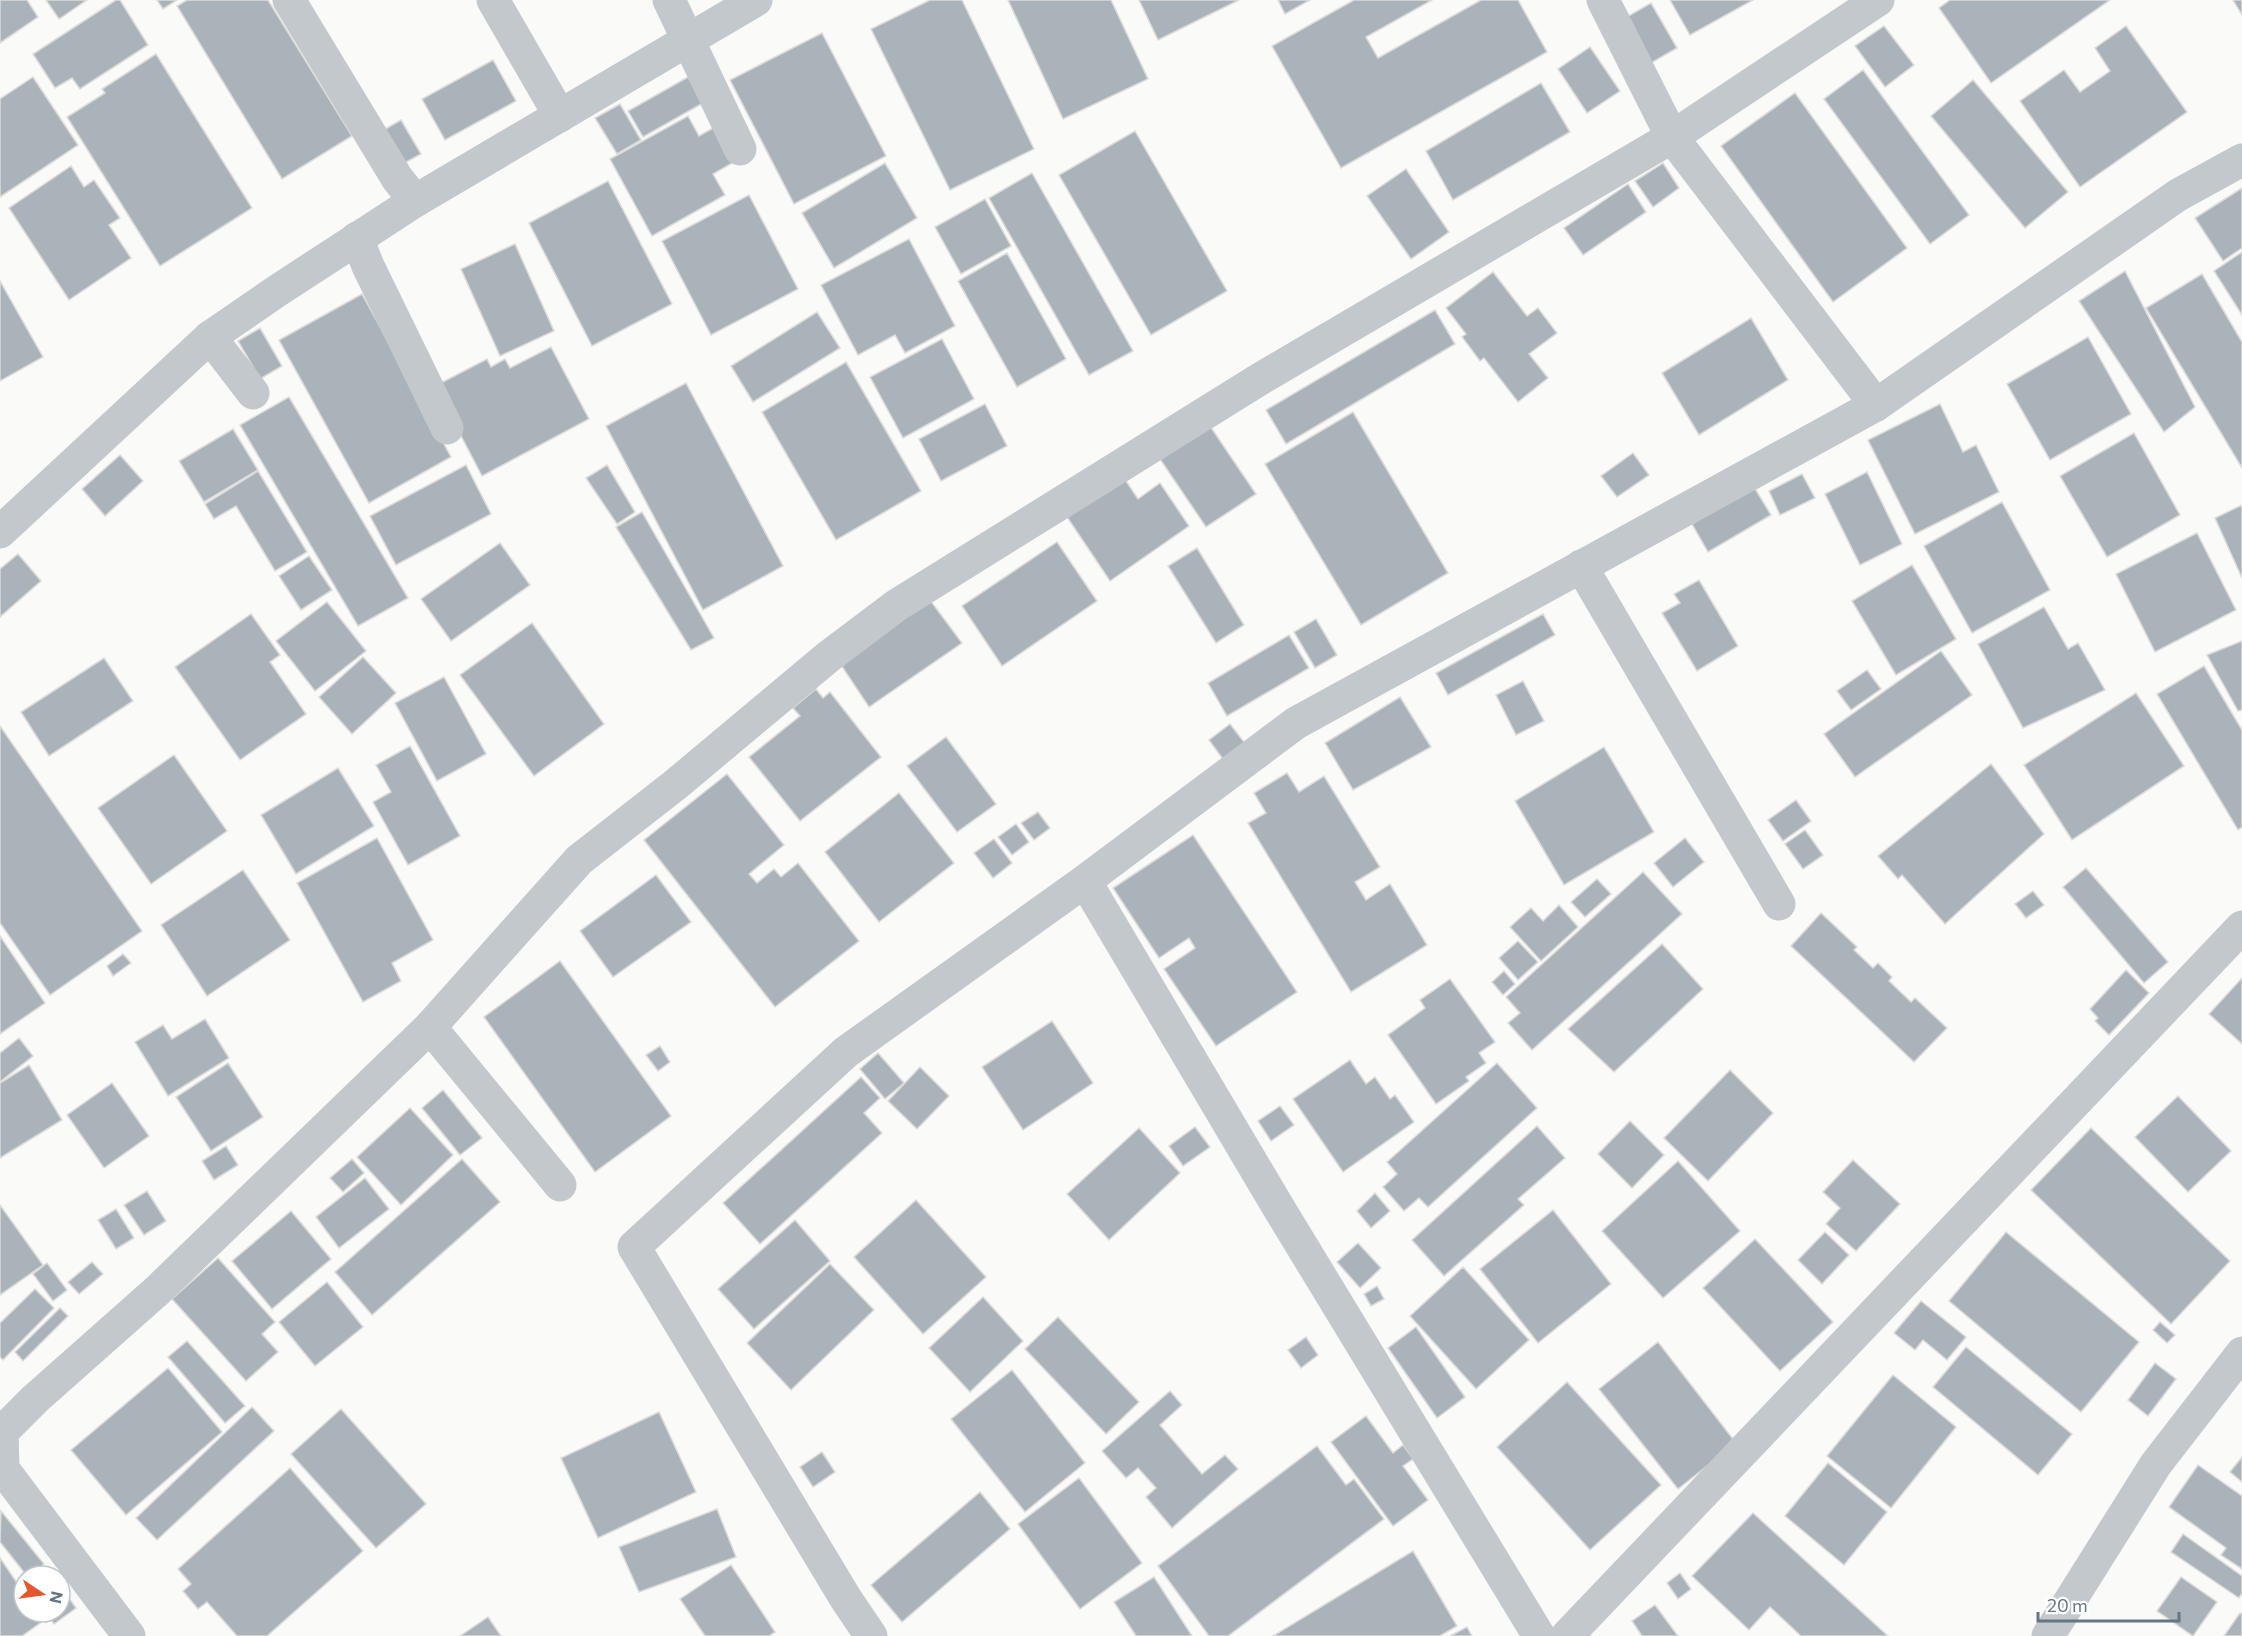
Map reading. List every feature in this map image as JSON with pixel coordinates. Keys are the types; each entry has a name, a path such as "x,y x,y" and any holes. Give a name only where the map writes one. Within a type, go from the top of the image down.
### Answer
{"street":[{"path":"289,0 398,178 415,201"},
{"path":"493,0 560,116"},
{"path":"669,0 740,149"},
{"path":"0,532 210,337 415,201 756,0"},
{"path":"1603,0 1672,137 1876,405"},
{"path":"129,1636 3,1469 3,1432 35,1399 166,1282 430,1027 579,860 675,785 828,657 897,604 1260,379 1672,137 1878,0"},
{"path":"871,1636 846,1599 634,1247 846,1052 1085,881 1296,723 1876,405 2178,195 2242,160"},
{"path":"357,238 368,266 447,428"},
{"path":"210,337 253,393"},
{"path":"1581,566 1779,904"},
{"path":"1085,881 1280,1210 1539,1636"},
{"path":"1567,1636 2242,927"},
{"path":"430,1027 560,1185"},
{"path":"2048,1636 2156,1464 2242,1353"}],"building":[{"path":"0,0 27,0 38,17 0,43"},
{"path":"46,0 87,0 59,19"},
{"path":"116,0 120,0 148,45 80,89 72,78 55,88 33,54"},
{"path":"157,0 177,0 163,9"},
{"path":"187,0 268,0 352,136 282,179 177,6"},
{"path":"930,0 962,0 1034,149 950,190 871,29"},
{"path":"1008,0 1111,0 1148,79 1063,119"},
{"path":"1139,0 1239,0 1158,40"},
{"path":"1278,0 1310,0 1285,14"},
{"path":"1354,0 1432,0 1366,37 1378,58 1481,0 1518,0 1547,52 1341,168 1272,46"},
{"path":"1670,0 1753,0 1690,35"},
{"path":"1950,0 2110,0 1991,83 1939,8"},
{"path":"2233,0 2242,0 2242,15"},
{"path":"1651,3 1677,48 1651,63 1625,18"},
{"path":"1884,26 1914,65 1885,87 1855,46"},
{"path":"2126,26 2187,112 2080,187 2020,101 2064,70 2080,92 2110,71 2095,48"},
{"path":"822,33 886,156 794,204 730,80"},
{"path":"1590,47 1620,91 1587,113 1558,69"},
{"path":"156,54 252,208 160,266 67,117 105,93 102,89"},
{"path":"493,60 516,101 445,140 422,99"},
{"path":"1863,70 1969,215 1930,244 1824,99"},
{"path":"33,77 78,145 0,197 0,99"},
{"path":"688,77 703,103 643,137 628,111"},
{"path":"1973,80 2068,192 2025,228 1931,116"},
{"path":"1541,83 1570,132 1453,200 1426,151"},
{"path":"1795,93 1907,248 1833,302 1721,146"},
{"path":"620,104 641,140 617,154 595,118"},
{"path":"688,116 699,136 715,127 734,162 713,174 725,195 652,236 610,159"},
{"path":"401,120 421,154 399,166 380,132"},
{"path":"1135,131 1227,291 1151,335 1059,175"},
{"path":"885,163 917,218 834,268 802,213"},
{"path":"1663,163 1679,188 1653,207 1635,181"},
{"path":"71,166 84,187 94,180 120,218 109,225 131,258 69,300 9,208"},
{"path":"1406,169 1449,232 1411,259 1367,196"},
{"path":"1032,173 1133,351 1089,375 989,198"},
{"path":"608,181 672,304 592,346 529,223"},
{"path":"1628,184 1646,212 1583,255 1564,228"},
{"path":"2242,188 2242,248 2223,261 2195,218"},
{"path":"749,195 798,289 711,335 662,241"},
{"path":"985,199 1011,246 961,274 935,227"},
{"path":"909,239 955,326 905,353 895,335 858,355 821,285"},
{"path":"515,244 554,331 500,356 461,269"},
{"path":"2242,252 2242,315 2214,271"},
{"path":"1007,253 1066,359 1017,387 958,281"},
{"path":"2125,271 2195,407 2164,432 2079,301"},
{"path":"1493,272 1527,316 1538,308 1557,333 1529,354 1548,378 1518,402 1484,358 1480,361 1462,337 1466,334 1446,308"},
{"path":"2202,274 2242,342 2242,468 2146,308"},
{"path":"0,281 43,357 0,381"},
{"path":"362,294 451,457 369,503 279,340"},
{"path":"1435,310 1455,344 1286,444 1266,410"},
{"path":"817,312 840,348 753,402 731,366"},
{"path":"1751,318 1788,380 1699,435 1662,373"},
{"path":"260,328 282,366 260,379 238,341"},
{"path":"2088,337 2131,414 2050,460 2007,384"},
{"path":"942,339 974,399 903,438 870,377"},
{"path":"551,347 589,419 482,476 435,386 487,359 491,367 505,359 510,368"},
{"path":"846,362 921,491 836,540 762,412"},
{"path":"686,383 783,566 703,610 606,426"},
{"path":"289,397 408,598 358,626 240,425"},
{"path":"985,404 1007,446 941,481 919,439"},
{"path":"1940,404 1963,452 1976,445 1999,492 1915,534 1868,440"},
{"path":"1353,412 1448,573 1361,625 1265,464"},
{"path":"1210,426 1256,494 1206,527 1160,459"},
{"path":"233,429 258,470 204,502 179,461"},
{"path":"2134,433 2180,515 2107,557 2060,476"},
{"path":"1633,453 1649,475 1617,497 1601,476"},
{"path":"120,455 143,481 105,516 82,489"},
{"path":"466,465 491,514 396,565 370,516"},
{"path":"607,465 635,512 617,524 586,478"},
{"path":"258,471 307,552 275,571 236,506 214,519 205,504"},
{"path":"1867,472 1902,544 1860,565 1825,494"},
{"path":"1802,474 1815,498 1780,515 1769,491"},
{"path":"1124,478 1138,499 1160,483 1189,526 1110,581 1067,517"},
{"path":"1754,487 1771,515 1708,552 1692,524"},
{"path":"2002,502 2050,590 1972,633 1924,546"},
{"path":"2242,505 2242,578 2215,518"},
{"path":"642,512 714,638 691,650 616,527"},
{"path":"2197,533 2236,610 2155,652 2116,574"},
{"path":"1057,542 1097,601 1002,666 962,606"},
{"path":"500,543 530,585 451,641 421,599"},
{"path":"1197,548 1244,625 1216,643 1168,566"},
{"path":"18,554 41,581 0,617 0,569"},
{"path":"309,556 332,590 301,610 279,576"},
{"path":"1912,565 1956,639 1896,675 1852,601"},
{"path":"1699,580 1738,646 1697,671 1662,613 1680,603 1674,594"},
{"path":"927,596 962,643 869,707 837,659"},
{"path":"327,602 366,651 315,691 276,641"},
{"path":"2044,607 2068,649 2078,643 2105,690 2023,728 1978,644"},
{"path":"251,614 280,655 270,662 306,714 240,760 175,667"},
{"path":"1543,614 1555,635 1448,695 1436,673"},
{"path":"1316,619 1337,655 1315,668 1294,632"},
{"path":"532,623 604,724 534,776 460,675"},
{"path":"1289,635 1309,668 1227,716 1208,683"},
{"path":"2242,641 2242,710 2238,711 2207,655"},
{"path":"1941,651 1972,695 1855,777 1824,734"},
{"path":"363,657 396,693 352,734 319,697"},
{"path":"104,658 133,701 49,756 21,712"},
{"path":"2204,666 2242,730 2242,827 2238,830 2157,694"},
{"path":"1867,670 1881,689 1851,710 1837,691"},
{"path":"444,677 486,754 437,781 395,703"},
{"path":"1523,681 1544,721 1516,735 1496,695"},
{"path":"816,689 823,698 830,692 881,757 800,821 749,757 800,716 793,708"},
{"path":"2136,693 2184,766 2072,840 2024,765"},
{"path":"1400,697 1431,747 1353,790 1325,743"},
{"path":"1230,724 1247,746 1225,762 1209,740"},
{"path":"0,726 142,931 50,995 0,923"},
{"path":"946,737 996,804 957,832 907,766"},
{"path":"410,746 460,836 408,865 373,802 391,792 376,765"},
{"path":"1604,747 1654,832 1564,885 1515,801"},
{"path":"174,755 227,831 151,884 98,808"},
{"path":"1991,764 2044,834 1945,924 1902,875 1898,879 1878,856"},
{"path":"338,768 374,826 296,874 261,815"},
{"path":"1287,773 1299,792 1324,776 1380,867 1355,882 1366,900 1390,884 1427,945 1351,992 1248,823 1266,813 1254,793"},
{"path":"727,774 784,845 749,874 757,883 774,869 781,877 798,863 859,941 775,1007 644,840"},
{"path":"899,793 954,863 879,922 825,852"},
{"path":"1796,800 1811,821 1783,841 1768,820"},
{"path":"1038,812 1050,828 1034,840 1021,823"},
{"path":"1016,824 1029,842 1012,855 998,837"},
{"path":"1805,830 1823,855 1803,869 1785,844"},
{"path":"1193,835 1297,992 1216,1046 1164,969 1195,948 1189,938 1159,958 1113,888"},
{"path":"377,838 433,940 392,963 401,981 363,1002 297,883"},
{"path":"1685,838 1704,862 1673,887 1654,863"},
{"path":"994,839 1012,863 993,878 974,853"},
{"path":"2086,868 2168,962 2144,983 2063,887"},
{"path":"243,870 290,940 207,996 161,925"},
{"path":"1643,872 1682,914 1532,1050 1508,1023 1520,1013 1506,997"},
{"path":"656,875 691,922 613,977 580,931"},
{"path":"1597,879 1611,894 1585,917 1571,902"},
{"path":"2033,891 2044,905 2026,918 2015,904"},
{"path":"1559,905 1578,927 1541,961 1510,927 1531,908 1543,921"},
{"path":"1821,913 1857,947 1854,950 1873,968 1878,963 1892,977 1889,981 1911,1002 1915,998 1947,1028 1914,1062 1791,946"},
{"path":"0,936 45,1003 0,1034"},
{"path":"1518,941 1538,962 1518,980 1499,958"},
{"path":"1662,944 1703,989 1614,1072 1568,1029"},
{"path":"123,954 131,963 113,976 107,966"},
{"path":"560,961 671,1116 595,1172 484,1017"},
{"path":"2126,970 2149,993 2109,1035 2095,1021 2098,1018 2090,1009"},
{"path":"1504,971 1515,984 1503,995 1492,982"},
{"path":"2242,978 2242,1044 2209,1014"},
{"path":"1450,979 1495,1042 1479,1053 1486,1063 1466,1077 1469,1081 1436,1104 1388,1035 1425,1008 1420,1000"},
{"path":"205,1019 229,1058 168,1096 135,1042 163,1025 172,1039"},
{"path":"1052,1021 1093,1083 1023,1130 982,1067"},
{"path":"19,1038 33,1056 0,1082 0,1053"},
{"path":"660,1046 670,1062 658,1071 646,1055"},
{"path":"878,1053 904,1083 885,1099 860,1069"},
{"path":"1350,1060 1366,1084 1375,1077 1390,1099 1395,1095 1414,1122 1343,1172 1293,1099"},
{"path":"228,1063 263,1117 211,1151 176,1097"},
{"path":"1497,1063 1537,1108 1428,1207 1419,1198 1404,1211 1383,1187 1397,1174 1387,1162"},
{"path":"29,1065 62,1120 0,1158 0,1083"},
{"path":"920,1067 949,1096 917,1129 888,1101"},
{"path":"1730,1070 1773,1113 1708,1181 1664,1138"},
{"path":"861,1077 880,1098 864,1113 882,1133 760,1244 723,1203"},
{"path":"112,1083 149,1136 104,1168 67,1115"},
{"path":"443,1090 482,1138 460,1155 422,1108"},
{"path":"2178,1096 2231,1151 2188,1192 2135,1137"},
{"path":"1280,1106 1294,1125 1271,1141 1258,1121"},
{"path":"410,1108 453,1155 401,1205 357,1157"},
{"path":"1630,1121 1664,1155 1632,1188 1598,1154"},
{"path":"1537,1126 1565,1158 1518,1199 1524,1205 1444,1276 1412,1240"},
{"path":"1195,1127 1210,1147 1183,1166 1169,1146"},
{"path":"1139,1128 1180,1173 1109,1240 1067,1194"},
{"path":"2091,1128 2230,1261 2171,1324 2031,1190"},
{"path":"226,1146 238,1165 214,1180 202,1161"},
{"path":"352,1159 364,1173 343,1192 330,1178"},
{"path":"462,1159 500,1202 372,1315 335,1272"},
{"path":"1853,1160 1900,1204 1856,1251 1826,1224 1840,1208 1823,1192"},
{"path":"1678,1161 1740,1231 1663,1298 1602,1231"},
{"path":"365,1178 389,1209 339,1248 316,1217"},
{"path":"147,1191 166,1221 144,1235 124,1205"},
{"path":"1375,1193 1390,1211 1371,1228 1357,1211"},
{"path":"916,1200 986,1277 923,1334 854,1257"},
{"path":"0,1205 43,1265 0,1295"},
{"path":"116,1209 134,1238 116,1249 98,1220"},
{"path":"1553,1210 1611,1284 1538,1343 1480,1269"},
{"path":"291,1211 331,1259 272,1309 232,1261"},
{"path":"795,1220 830,1261 754,1329 718,1289"},
{"path":"1825,1232 1849,1255 1822,1284 1798,1260"},
{"path":"2006,1232 2139,1342 2081,1412 1949,1301"},
{"path":"1755,1239 1833,1322 1780,1371 1703,1288"},
{"path":"1358,1243 1381,1268 1360,1288 1337,1262"},
{"path":"218,1258 275,1322 262,1334 278,1352 246,1381 172,1299"},
{"path":"92,1262 103,1274 79,1294 68,1282"},
{"path":"47,1263 67,1290 53,1301 33,1274"},
{"path":"830,1264 874,1310 791,1390 747,1343"},
{"path":"1463,1267 1529,1340 1476,1389 1410,1316"},
{"path":"327,1282 363,1327 315,1366 279,1322"},
{"path":"1377,1286 1384,1299 1371,1306 1364,1294"},
{"path":"35,1289 54,1308 3,1360 0,1357 0,1323"},
{"path":"983,1297 1023,1341 970,1392 929,1348"},
{"path":"1921,1301 1966,1337 1947,1360 1923,1340 1915,1350 1894,1333"},
{"path":"60,1308 68,1316 23,1361 15,1352"},
{"path":"1058,1317 1139,1402 1106,1434 1025,1349"},
{"path":"2160,1322 2175,1335 2167,1343 2153,1330"},
{"path":"1416,1327 1465,1397 1437,1418 1388,1348"},
{"path":"1306,1337 1318,1355 1301,1368 1288,1350"},
{"path":"187,1341 245,1406 225,1423 168,1357"},
{"path":"1658,1342 1736,1443 1678,1489 1599,1389"},
{"path":"1966,1347 2072,1434 2038,1475 1933,1387"},
{"path":"2155,1363 2176,1379 2148,1416 2128,1400"},
{"path":"168,1368 222,1432 126,1515 71,1450"},
{"path":"1012,1370 1085,1463 1025,1512 951,1419"},
{"path":"1893,1375 1956,1427 1891,1508 1827,1456"},
{"path":"1567,1382 1661,1485 1590,1550 1497,1447"},
{"path":"1170,1391 1182,1405 1160,1425 1202,1474 1225,1455 1238,1469 1172,1528 1146,1497 1156,1488 1138,1468 1126,1478 1102,1451"},
{"path":"252,1407 274,1431 157,1540 136,1518"},
{"path":"341,1409 426,1504 376,1548 291,1454"},
{"path":"659,1412 696,1492 598,1538 561,1458"},
{"path":"1366,1416 1393,1453 1403,1445 1413,1459 1403,1466 1428,1500 1393,1526 1331,1442"},
{"path":"1317,1446 1346,1485 1354,1479 1384,1519 1228,1636 1209,1636 1158,1566"},
{"path":"822,1452 835,1472 813,1487 800,1467"},
{"path":"2242,1457 2242,1482 2230,1472"},
{"path":"1828,1463 1887,1512 1844,1565 1785,1516"},
{"path":"2198,1465 2242,1496 2242,1569 2221,1555 2226,1548 2169,1507"},
{"path":"290,1468 363,1551 267,1636 237,1636 207,1602 198,1609 183,1591 191,1584 178,1569"},
{"path":"1079,1478 1142,1563 1080,1609 1018,1524"},
{"path":"980,1492 1010,1529 902,1622 871,1585"},
{"path":"717,1509 736,1557 639,1592 619,1547"},
{"path":"1,1511 44,1564 17,1564 0,1542"},
{"path":"1753,1513 1888,1636 1801,1636 1770,1607 1749,1630 1692,1576"},
{"path":"2183,1534 2242,1576 2242,1593 2239,1598 2171,1552"},
{"path":"1413,1551 1457,1626 1440,1636 1273,1636"},
{"path":"0,1558 12,1576 12,1624 39,1624 22,1636 0,1636"},
{"path":"731,1565 775,1632 769,1636 705,1636 680,1599"},
{"path":"1680,1573 1691,1589 1678,1599 1667,1583"},
{"path":"1154,1577 1192,1636 1136,1636 1114,1602"},
{"path":"2181,1577 2217,1602 2193,1636 2157,1611"},
{"path":"1655,1605 1678,1636 1642,1636 1632,1621"},
{"path":"2240,1613 2242,1614 2242,1636 2224,1636"},
{"path":"488,1617 501,1636 460,1636"},
{"path":"1467,1627 1472,1636 1450,1636"}]}
